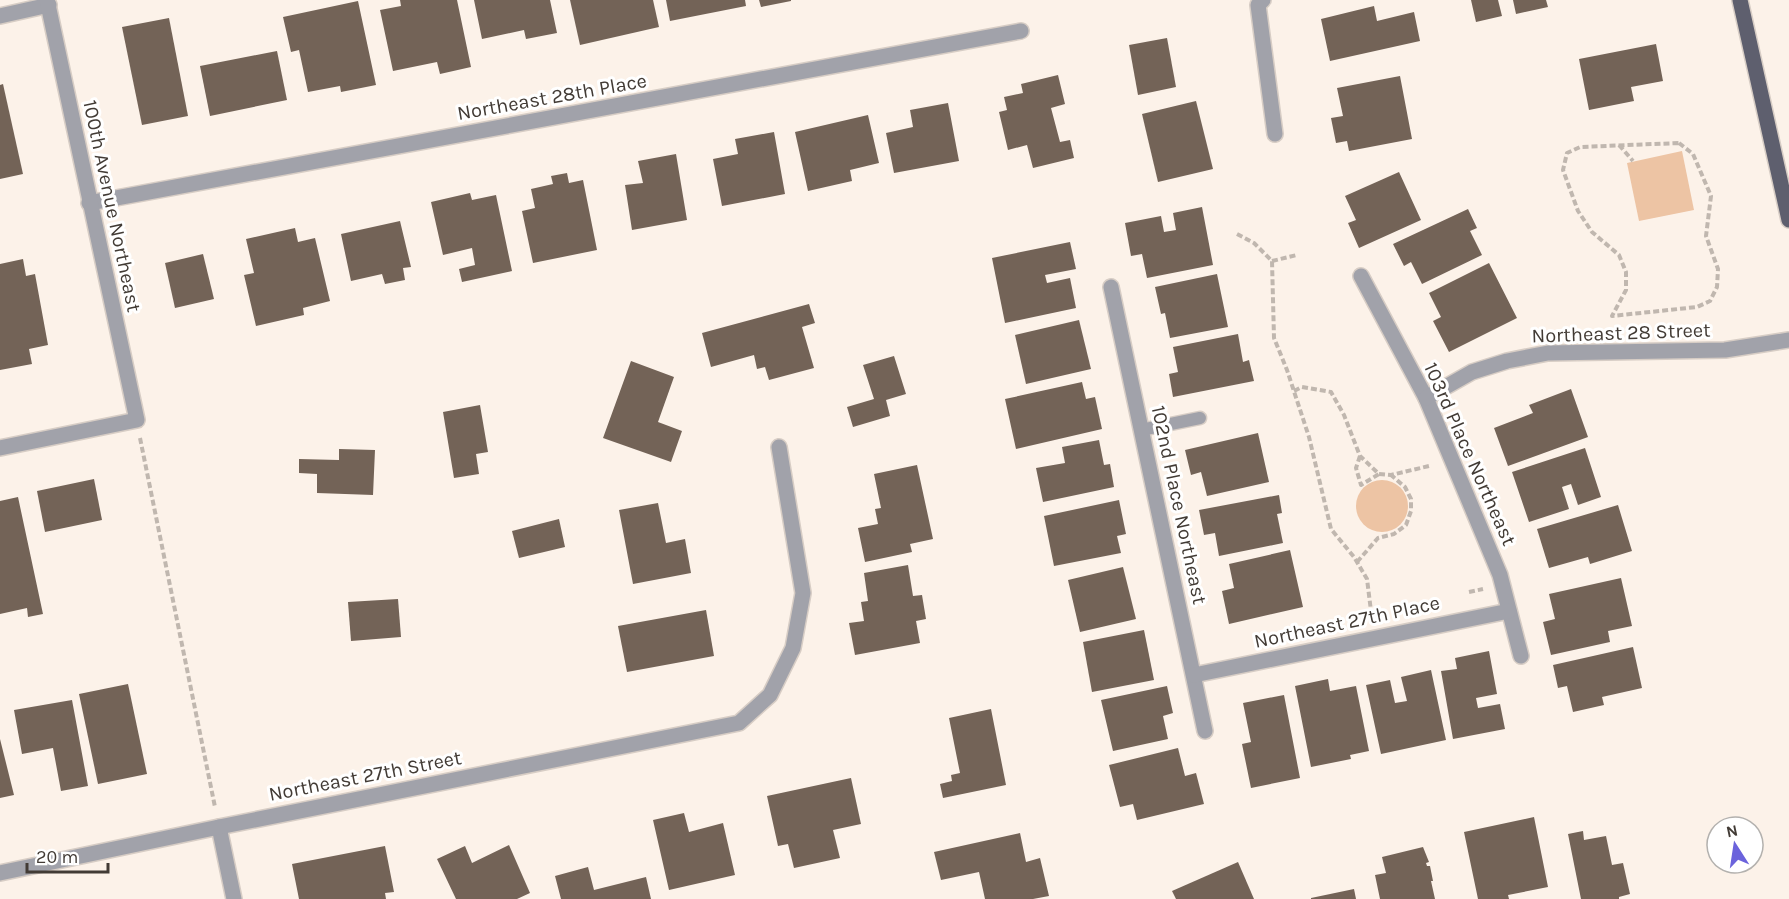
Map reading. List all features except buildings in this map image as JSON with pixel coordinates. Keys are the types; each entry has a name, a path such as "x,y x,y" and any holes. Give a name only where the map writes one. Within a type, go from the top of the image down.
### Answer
{"main road":[{"path":"1740,0 1789,220"}],"street":[{"path":"1263,0 1258,5 1275,134"},
{"path":"0,16 48,3"},
{"name":"100th Avenue Northeast","path":"48,3 137,420"},
{"name":"Northeast 28th Place","path":"89,203 1021,31"},
{"name":"103rd Place Northeast","path":"1361,276 1426,398 1500,575 1521,656"},
{"name":"102nd Place Northeast","path":"1111,287 1205,731"},
{"name":"Northeast 28 Street","path":"1426,398 1472,372 1507,361 1548,353 1725,351 1789,340"},
{"path":"0,448 137,420"},
{"name":"Northeast 27th Street","path":"0,873 219,826 739,723 770,695 793,648 803,593 779,447"},
{"name":"Northeast 27th Place","path":"1194,675 1509,610"},
{"path":"219,826 234,899"}],"lane":[{"path":"1141,430 1200,418"}],"path":[{"path":"1679,143 1693,154 1711,196 1706,236 1718,269 1717,287 1710,301 1682,310 1612,316 1626,290 1626,272 1619,255 1592,232 1578,211 1563,170 1567,153 1580,147 1618,144 1679,143"},
{"path":"1618,144 1633,161"},
{"path":"1237,234 1254,243 1272,261 1274,338 1309,437 1331,529 1357,562 1367,579 1371,611"},
{"path":"1272,261 1297,255"},
{"path":"1294,391 1302,387 1331,392 1344,415 1360,456 1379,474"},
{"path":"137,420 219,826"},
{"path":"1360,456 1356,468 1361,485 1379,474 1391,475 1430,466"},
{"path":"1357,562 1378,538 1394,534 1406,525 1411,512 1411,499 1405,487 1391,475"},
{"path":"1469,591 1483,589"}],"shaded area":[{"path":"1682,151 1694,210 1639,221 1627,163"},
{"path":"1382,480 1392,482 1400,488 1406,496 1408,506 1406,516 1400,524 1392,530 1382,532 1372,530 1364,524 1358,516 1356,506 1358,496 1364,488 1372,482"}]}
